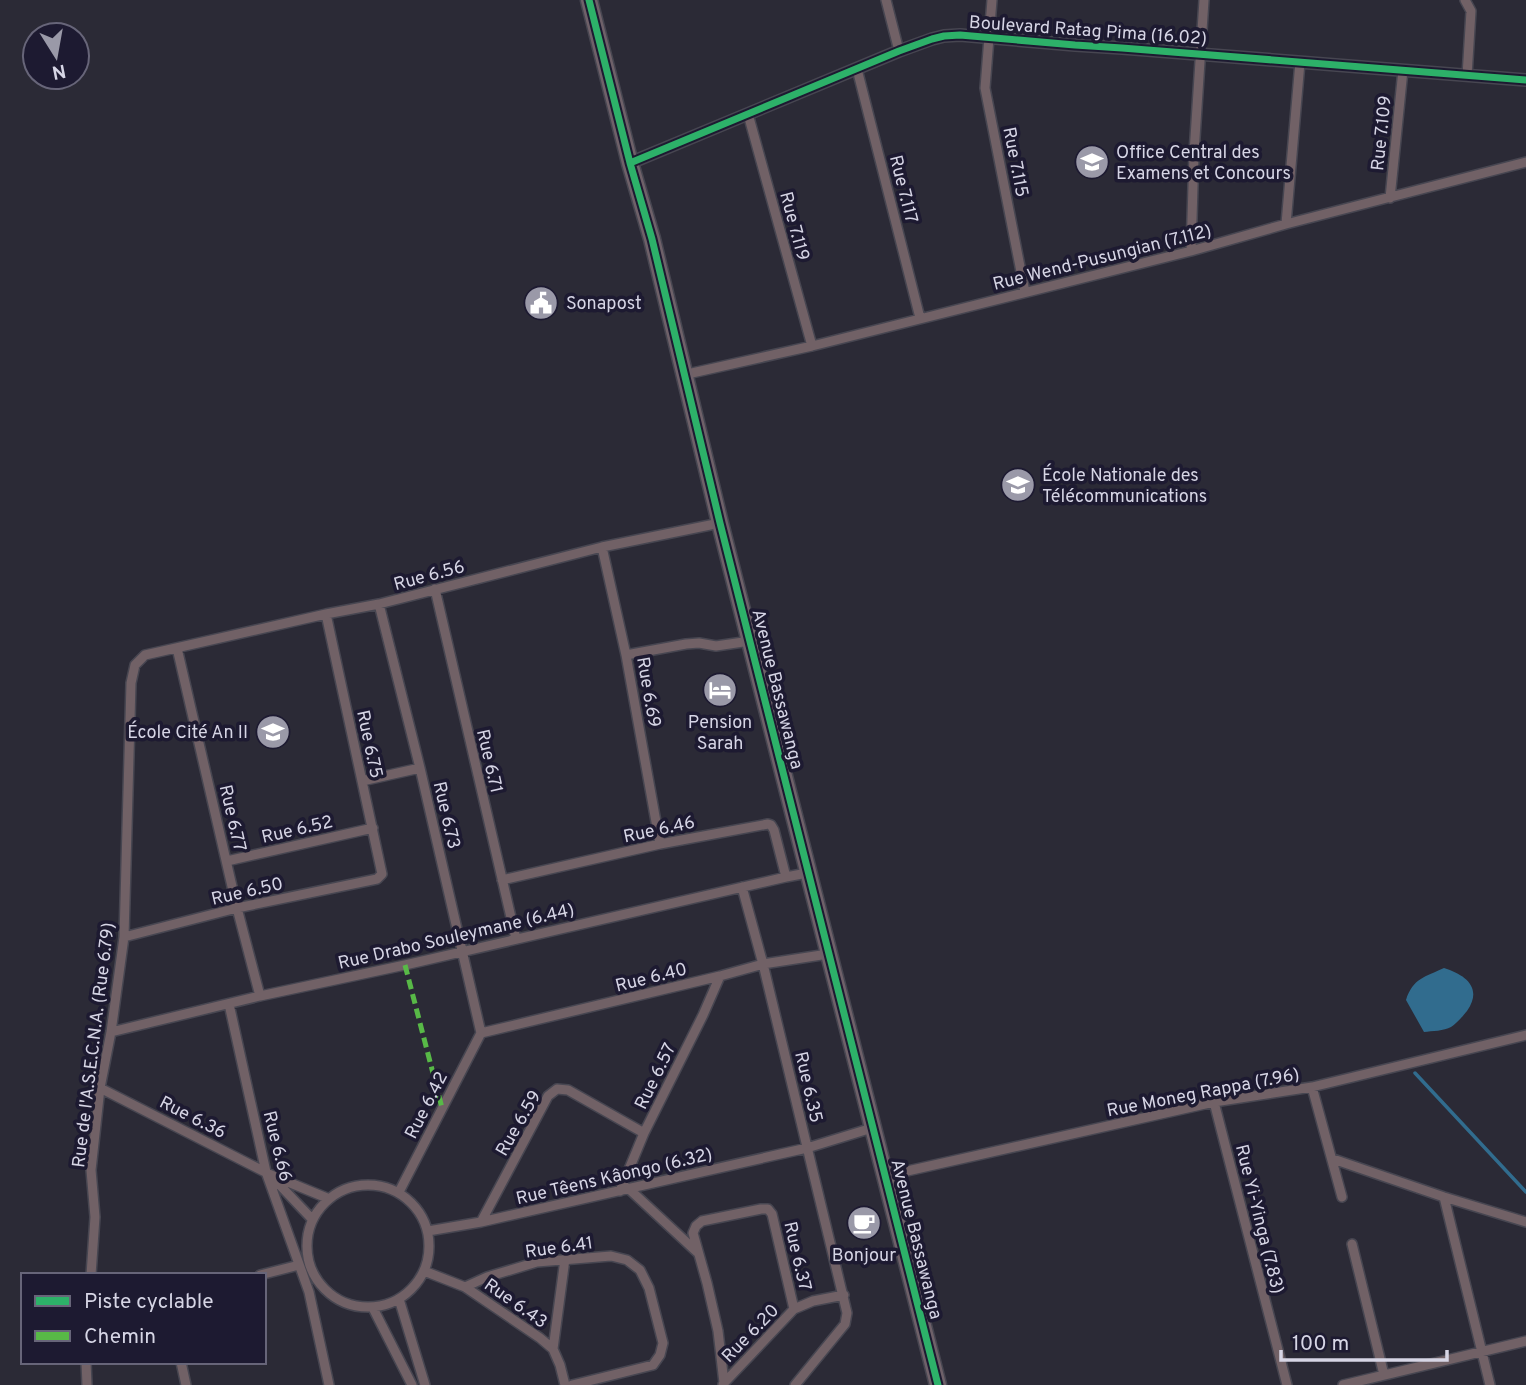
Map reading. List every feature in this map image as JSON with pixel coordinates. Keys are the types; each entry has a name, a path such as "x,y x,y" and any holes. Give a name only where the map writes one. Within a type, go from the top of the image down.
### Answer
{"highway":[{"name":"Avenue Bassawanga","path":"589,0 652,239 683,375 807,873 938,1385"}],"street":[{"path":"886,0 899,51"},
{"name":"Rue 7.115","path":"992,0 985,88 1025,292"},
{"path":"1191,251 1203,0"},
{"path":"1465,0 1471,11 1467,76"},
{"name":"Boulevard Ratag Pima (16.02)","path":"630,163 899,51 944,36 1526,80"},
{"path":"1286,224 1300,62"},
{"name":"Rue 7.117","path":"857,69 920,318"},
{"name":"Rue 7.109","path":"1390,198 1403,70"},
{"name":"Rue 7.119","path":"748,114 812,346"},
{"name":"Rue Wend-Pusungian (7.112)","path":"683,375 812,346 1191,251 1526,162"},
{"name":"Rue 6.56","path":"145,656 379,604 602,547 720,523"},
{"name":"Rue 6.69","path":"602,547 626,655 660,844"},
{"name":"Rue 6.71","path":"435,589 516,939"},
{"name":"Rue 6.73","path":"379,604 481,1034"},
{"name":"Rue 6.75","path":"326,614 382,874 377,879"},
{"path":"626,655 686,644 716,646 750,641"},
{"name":"Rue 6.77","path":"177,648 260,996"},
{"name":"Rue de l'A.S.E.C.N.A. (Rue 6.79)","path":"91,1273 94,1217 91,1170 100,1088 124,937 131,683 135,665 145,656"},
{"path":"362,781 420,768"},
{"name":"Rue 6.46","path":"502,880 660,844 768,824 774,830 786,877"},
{"name":"Rue 6.52","path":"227,860 373,828"},
{"name":"Rue Drabo Souleymane (6.44)","path":"111,1032 807,873"},
{"name":"Rue 6.50","path":"124,937 237,908 377,879"},
{"name":"Rue 6.35","path":"742,887 847,1313 845,1324 795,1385"},
{"name":"Rue 6.40","path":"481,1034 763,964 828,954"},
{"name":"Rue 6.57","path":"624,1189 644,1133 720,976"},
{"name":"Rue 6.66","path":"229,1004 269,1174 309,1292 329,1385"},
{"name":"Rue 6.42","path":"399,1192 481,1034"},
{"name":"Rue Moneg Rappa (7.96)","path":"885,1176 1214,1102 1312,1087 1526,1035"},
{"path":"1312,1087 1342,1197"},
{"name":"Rue 6.36","path":"100,1088 269,1174 327,1198"},
{"name":"Rue 6.59","path":"481,1222 548,1096 557,1090 568,1090 644,1133"},
{"name":"Rue Yi-Yinga (7.83)","path":"1214,1102 1287,1385"},
{"name":"Rue Têens Kâongo (6.32)","path":"428,1231 481,1222 807,1148 872,1128"},
{"path":"1333,1158 1526,1222"},
{"name":"Rue 6.36","path":"269,1174 312,1219"},
{"path":"359,1184 380,1185 399,1192 412,1202 422,1215 428,1231 430,1251 415,1286 399,1298 373,1308 336,1299 319,1284 308,1262 306,1246 312,1219 327,1198 340,1190 359,1184"},
{"path":"624,1189 699,1253 718,1331 723,1384"},
{"path":"1444,1196 1490,1385"},
{"name":"Rue 6.37","path":"699,1253 693,1233 702,1221 768,1209 772,1214 794,1309"},
{"path":"1352,1244 1384,1375"},
{"name":"Rue 6.41","path":"465,1287 537,1262 565,1259 611,1256 627,1260 640,1270 649,1288 663,1343 660,1355 653,1365 572,1385"},
{"path":"553,1349 565,1259"},
{"path":"266,1273 299,1265"},
{"name":"Rue 6.43","path":"424,1270 465,1287 540,1338 553,1349 565,1385"},
{"name":"Rue 6.20","path":"723,1384 794,1309 813,1301 844,1295"},
{"path":"399,1298 424,1385"},
{"path":"373,1308 412,1385"},
{"path":"1343,1385 1526,1341"},
{"path":"86,1364 87,1385"},
{"path":"181,1364 186,1385"}],"water":[{"path":"1444,968 1459,974 1470,984 1473,989 1472,1003 1451,1027 1424,1032 1406,1000 1416,983"}],"waterway":[{"path":"1415,1073 1526,1192"}],"marked path":[{"path":"405,965 442,1108"}],"cycle path":[{"path":"589,0 652,239 720,523 938,1385"},
{"path":"630,163 899,51 944,36 960,35 1526,80"}],"place":[{"name":"Office Central des Examens et Concours","path":"1092,162"},
{"name":"Sonapost","path":"541,303"},
{"name":"École Nationale des Télécommunications","path":"1018,485"},
{"name":"Pension Sarah","path":"720,690"},
{"name":"École Cité An II","path":"273,732"},
{"name":"Bonjour","path":"864,1223"}]}
